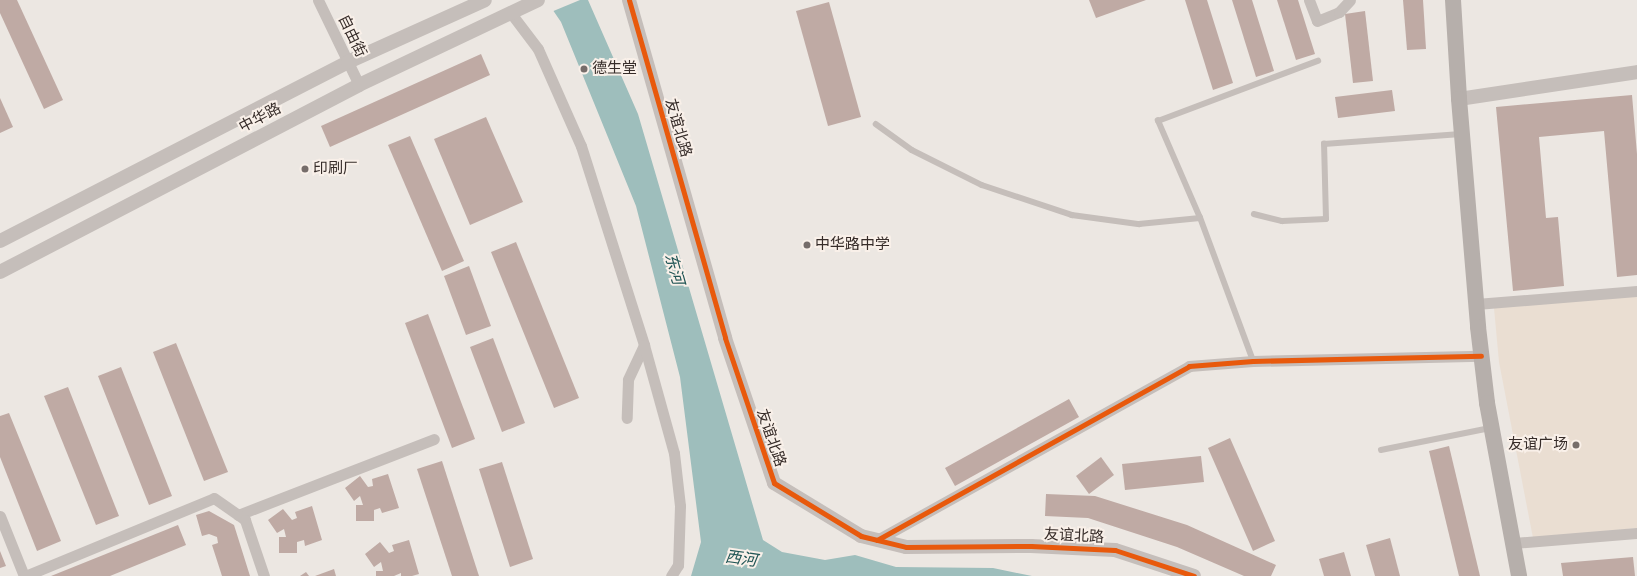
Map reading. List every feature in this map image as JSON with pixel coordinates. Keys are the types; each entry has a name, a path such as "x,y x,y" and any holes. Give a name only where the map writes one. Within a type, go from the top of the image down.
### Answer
{"main road":[{"path":"1453,0 1459,99 1481,356 1492,428 1519,576"}],"street":[{"name":"自由街","path":"318,0 359,85"},
{"name":"中华路","path":"0,241 348,62 485,0"},
{"name":"中华路","path":"0,272 359,85 538,0"},
{"name":"友谊北路","path":"629,0 725,338 774,483 860,536 906,547 1031,546 1115,550 1194,576"},
{"path":"1309,0 1317,21 1339,12 1350,0"},
{"path":"514,11 538,49 581,146 644,345 674,453 676,468 680,506 678,565 671,576"},
{"path":"1459,99 1637,72"},
{"path":"1476,304 1637,291"},
{"path":"627,418 628,380 644,345"},
{"path":"877,540 1189,366 1253,361 1481,356"},
{"path":"238,515 434,439"},
{"path":"0,516 25,576 214,498 245,520 264,576"},
{"path":"1513,542 1637,533"}],"lane":[{"path":"1253,361 1200,218 1158,122 1318,61"},
{"path":"876,124 912,150 982,185 1072,215 1139,224 1200,218"},
{"path":"1254,214 1282,221 1326,219 1324,144 1462,134"},
{"path":"1381,450 1492,428"}],"shaded area":[{"name":"友谊广场","path":"1637,295 1637,528 1533,538 1499,362 1494,308"}],"water":[{"path":"546,0 588,0 638,114 763,540 782,552 825,560 855,555 896,567 993,568 1032,576 691,576 701,542 680,377 636,206 561,22"}],"pier":[{"path":"544,0 580,0 551,12"}],"building":[{"path":"0,0 17,0 63,100 44,109 0,13"},
{"path":"1089,0 1146,0 1096,18"},
{"path":"1185,0 1207,0 1233,83 1213,90"},
{"path":"1232,0 1252,0 1274,71 1256,77"},
{"path":"1277,0 1298,0 1315,54 1296,60"},
{"path":"1403,0 1423,0 1426,49 1407,50"},
{"path":"829,2 861,117 828,126 796,11"},
{"path":"1365,11 1373,81 1353,83 1345,14"},
{"path":"481,54 490,75 330,147 321,126"},
{"path":"1392,90 1395,111 1338,118 1335,97"},
{"path":"1632,95 1637,154 1637,275 1617,277 1604,131 1539,137 1546,218 1558,217 1564,286 1513,291 1496,107"},
{"path":"0,98 13,127 0,133"},
{"path":"486,117 523,202 470,225 434,139"},
{"path":"410,136 464,261 442,271 388,145"},
{"path":"516,242 579,398 554,408 491,252"},
{"path":"469,266 491,326 466,335 444,276"},
{"path":"428,314 475,439 452,448 405,323"},
{"path":"493,338 525,423 502,432 470,347"},
{"path":"176,343 228,472 204,481 153,352"},
{"path":"121,367 172,496 149,505 98,376"},
{"path":"68,387 119,516 96,525 44,396"},
{"path":"1069,399 1079,417 955,486 945,468"},
{"path":"9,413 61,541 37,551 0,457 0,416"},
{"path":"1230,438 1275,541 1253,551 1208,448"},
{"path":"1449,446 1480,576 1459,576 1429,451"},
{"path":"1201,456 1204,482 1125,490 1122,464"},
{"path":"1101,457 1114,475 1089,494 1076,476"},
{"path":"442,461 479,576 452,576 417,469"},
{"path":"502,462 533,559 510,567 479,469"},
{"path":"388,474 399,508 382,513 380,508 374,510 374,521 356,521 356,505 363,505 360,496 354,501 345,488 360,476 368,487 373,486 372,479"},
{"path":"1046,494 1095,496 1187,525 1276,565 1271,576 1244,576 1177,547 1088,518 1045,516"},
{"path":"312,506 322,540 305,546 304,540 297,542 297,553 279,553 279,537 286,537 284,529 277,533 268,520 283,509 292,520 297,518 295,512"},
{"path":"209,511 234,525 250,576 222,576 212,545 218,543 217,537 209,534 202,536 196,515"},
{"path":"178,525 186,545 110,576 51,576"},
{"path":"1390,538 1400,576 1375,576 1366,545"},
{"path":"409,540 419,574 412,576 401,576 401,573 394,576 376,576 376,571 383,571 381,562 374,567 365,554 380,542 389,553 394,551 392,545"},
{"path":"0,551 6,566 0,568"},
{"path":"1344,552 1351,576 1324,576 1319,559"},
{"path":"1633,557 1635,576 1563,576 1561,563"},
{"path":"334,569 336,576 315,576"},
{"path":"306,572 309,576 300,576"}],"cycle path":[{"path":"629,0 725,338 774,483 861,536 906,547 1031,546 1115,550 1194,576"},
{"path":"877,540 1189,366 1253,361 1481,356"}],"place":[{"name":"德生堂","path":"584,69"},
{"name":"印刷厂","path":"305,169"},
{"name":"中华路中学","path":"807,245"},
{"name":"友谊广场","path":"1576,445"}],"water label":[{"name":"东河","path":"674,269"},
{"name":"西河","path":"741,559"}]}
